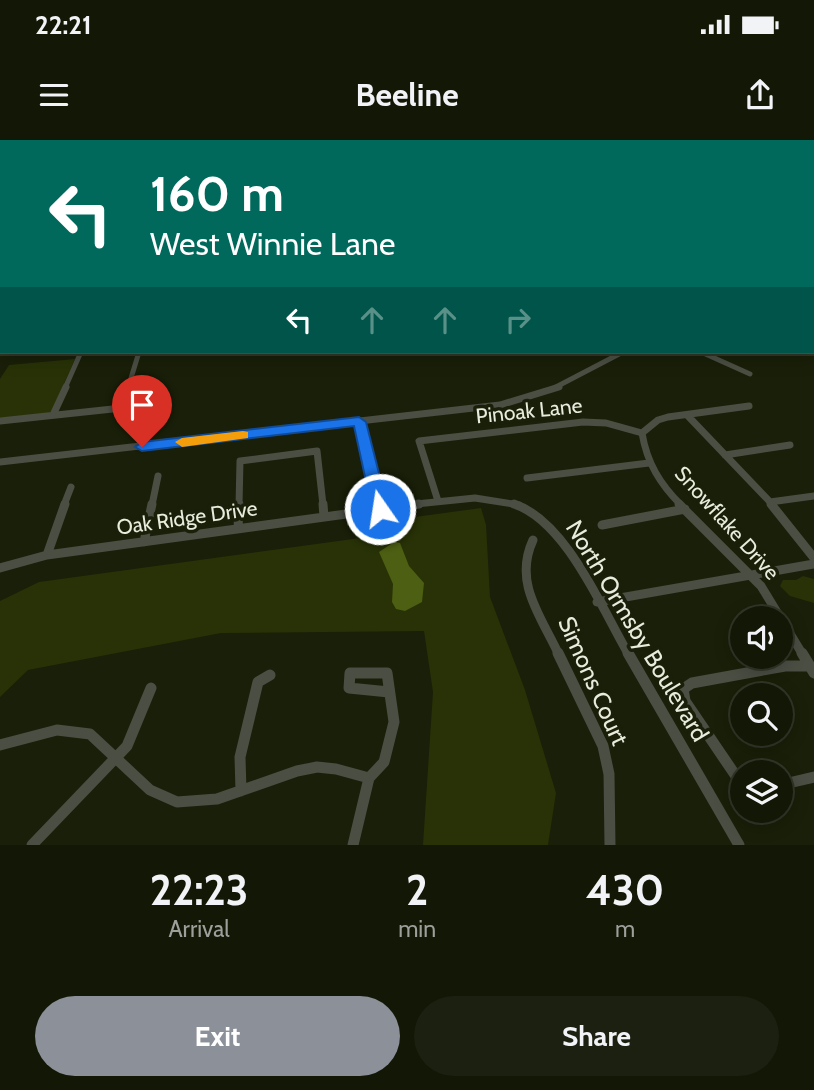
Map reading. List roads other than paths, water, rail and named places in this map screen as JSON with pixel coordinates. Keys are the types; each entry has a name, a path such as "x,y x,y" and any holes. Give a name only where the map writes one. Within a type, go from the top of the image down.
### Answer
{"street":[{"path":"53,415 80,354"},
{"path":"0,421 122,408 138,354"},
{"path":"0,462 500,405 529,398 566,384 619,354"},
{"path":"705,354 750,374"},
{"path":"642,433 658,420 749,407"},
{"path":"687,415 770,502 814,558"},
{"path":"359,422 380,509"},
{"name":"Pinoak Lane","path":"438,501 419,441 583,422 606,423 642,433"},
{"name":"Snowflake Drive","path":"642,433 642,448 649,463 685,509 752,575 775,606 812,670"},
{"path":"725,455 790,445"},
{"path":"238,529 240,461 317,451 324,517"},
{"path":"527,478 649,463"},
{"path":"144,542 158,476"},
{"path":"47,555 71,487"},
{"path":"770,502 814,496"},
{"name":"North Ormsby Boulevard","path":"380,509 482,497 526,507 548,523 562,539 739,845"},
{"name":"Oak Ridge Drive","path":"0,568 47,555 380,509"},
{"path":"603,525 685,509"},
{"name":"Simons Court","path":"533,540 524,557 525,584 603,746 609,774 610,845"},
{"path":"597,601 814,564"},
{"path":"730,767 685,701 683,689 692,683 785,666 812,670"},
{"path":"241,791 240,757 258,682 270,675"},
{"path":"32,845 133,738 152,688"},
{"path":"353,845 369,778 384,762 394,722 389,692"},
{"path":"0,745 17,738 78,729 90,734 155,794 178,803 205,802 294,771 320,766 369,778"},
{"path":"793,782 814,777"}]}
